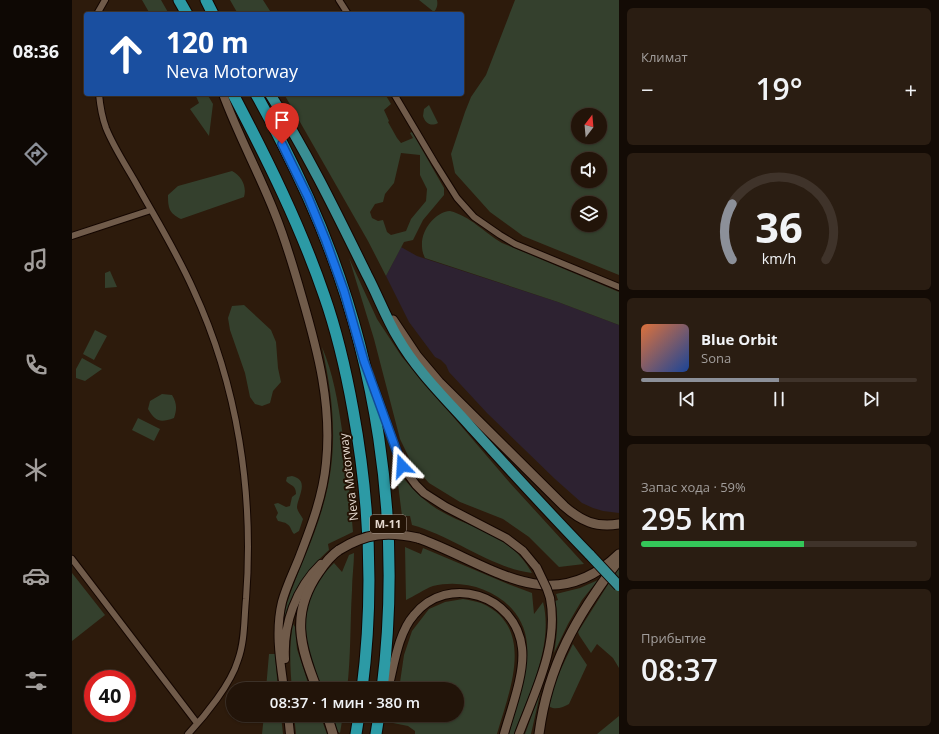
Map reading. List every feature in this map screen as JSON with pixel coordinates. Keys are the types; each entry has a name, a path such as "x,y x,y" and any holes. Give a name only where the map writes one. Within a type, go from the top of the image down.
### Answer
{"highway":[{"path":"179,0 186,12"},
{"path":"206,0 213,12"},
{"path":"209,0 217,12"},
{"name":"Neva Motorway","path":"234,96 286,201 307,250 331,318 348,385 359,443 368,535 368,620 366,663 363,682"},
{"name":"М-11","path":"257,96 308,197 326,241 344,291 364,361 374,404 386,495 390,578 383,682"},
{"path":"271,96 320,179 398,338 422,372 541,504 619,586"},
{"path":"356,734 358,722"},
{"path":"376,734 378,722"}],"main road":[{"path":"380,301 417,356 439,382 564,506 579,519 587,522 602,526 619,524"},
{"path":"314,682 303,651 301,639 301,618 308,588 328,559 350,543 364,537 396,534 418,538 437,544 506,576 532,584 544,585 556,585 587,577 601,569 619,554"},
{"path":"539,734 552,674 566,641 599,587 619,560"},
{"path":"329,722 333,734"}],"street":[{"path":"98,12 105,0"},
{"path":"339,0 347,12"},
{"path":"98,96 101,111 111,139 177,255 207,321 225,375 236,419 243,463 249,540 241,652 231,678 188,734"},
{"path":"223,96 275,214 288,249 314,336 322,368 326,398 328,444 324,482 314,519 287,588 280,616 279,642 285,682"},
{"path":"395,96 457,198 474,217 500,236 515,244 619,287"},
{"path":"72,236 151,210"},
{"path":"364,361 402,466 412,481 424,493 433,499 493,530 516,544 537,568 547,589 550,598 553,625 551,644 543,671 519,734"},
{"path":"72,559 197,723"},
{"path":"286,682 286,643 297,597 307,579 328,559"},
{"path":"390,682 402,637 407,625 418,611 432,600 444,595 456,593 480,596 490,600 508,615 514,624 522,648 521,670 504,734"},
{"path":"289,722 290,734"},
{"path":"376,734 380,722"}],"shaded area":[{"path":"401,247 417,256 558,302 619,325 619,513 603,511 582,503 487,413 449,372 446,365 435,357 409,322 386,276"}],"green space":[{"path":"142,0 161,0 168,12 149,12"},
{"path":"230,0 263,0 271,12 237,12"},
{"path":"419,0 437,0 436,9 434,12"},
{"path":"515,0 619,0 619,275 523,236 490,212 455,173 451,154 471,97 486,75"},
{"path":"196,96 208,96 213,104 209,136 190,109 199,103"},
{"path":"285,96 386,96 391,104 384,110 389,121 388,122 397,138 401,143 413,138 410,133 412,132 444,188 444,195 423,220 413,240 404,242 386,276 368,241","holes":["401,153 420,155 420,175 427,189 426,201 411,219 406,231 391,235 387,232 383,220 378,221 372,218 370,212 375,204 383,202 385,194 394,183"]},
{"path":"429,105 438,123 433,125 425,121 423,116 424,109"},
{"path":"232,171 239,176 243,182 245,189 244,197 181,219 174,215 170,210 168,195 178,186"},
{"path":"450,211 457,213 471,221 502,243 619,292 619,325 558,302 425,258 422,240 426,228 434,218 444,212"},
{"path":"349,258 377,319 402,357 510,483 584,564 559,567 529,537 503,519 460,502 429,483 412,464 400,439 374,339"},
{"path":"110,271 117,287 105,288 105,273"},
{"path":"244,305 271,330 276,342 278,368 281,382 273,391 270,403 262,406 255,404 250,397 245,373 230,330 228,318 232,306"},
{"path":"95,330 107,336 94,360 83,354"},
{"path":"322,347 332,377 339,409 347,468 353,532 328,544 329,550 319,559 304,578 293,599 282,635 287,603 311,542 323,506 331,466 333,446 332,407"},
{"path":"82,358 102,369 85,381 76,378 76,369"},
{"path":"162,394 172,395 176,406 174,418 165,421 153,417 148,409 150,401"},
{"path":"138,418 160,429 154,441 132,430"},
{"path":"396,468 415,491 431,505 450,516 502,541 513,549 532,573 517,570 487,559 442,536 412,525 410,516 402,516"},
{"path":"292,476 301,481 302,485 297,507 298,512 303,519 299,531 294,534 288,525 278,521 276,517 278,513 274,504 278,503 286,507 290,506 292,497 296,494 296,491 294,487 286,481 287,477"},
{"path":"405,547 421,554 423,548 532,593 534,614 543,602 546,618 543,652 533,686 514,734 509,734 524,678 527,655 524,629 517,615 506,603 494,594 480,588 464,585 448,584 433,586 406,600"},
{"path":"354,553 348,682 319,682 310,655 307,639 306,623 308,607 313,592 321,577 334,563 342,572 349,555"},
{"path":"619,567 619,668 613,658 597,644 591,653 578,632"},
{"path":"72,573 105,615 72,641"},
{"path":"598,580 582,600 554,653 557,627 555,601 558,600 556,594 580,588"},
{"path":"463,599 481,603 498,614 509,628 514,644 512,680 497,734 415,734 415,731 408,726 393,723 464,722 464,682 400,682 404,655 412,631 429,609 445,602"},
{"path":"293,624 295,627 297,649 308,682 292,682 290,656"},
{"path":"573,644 587,665 569,704 560,708 552,708 550,707 551,694"},
{"path":"269,654 275,654 277,682 267,682"},
{"path":"541,690 531,734 525,734"},
{"path":"619,716 619,734 597,734"},
{"path":"263,722 282,722 283,734 262,734"},
{"path":"295,722 323,722 327,734 296,734"},
{"path":"334,722 342,722 340,733 338,732"}],"route":[{"path":"282,144 308,197 326,241 344,291 364,361 402,466"}]}
